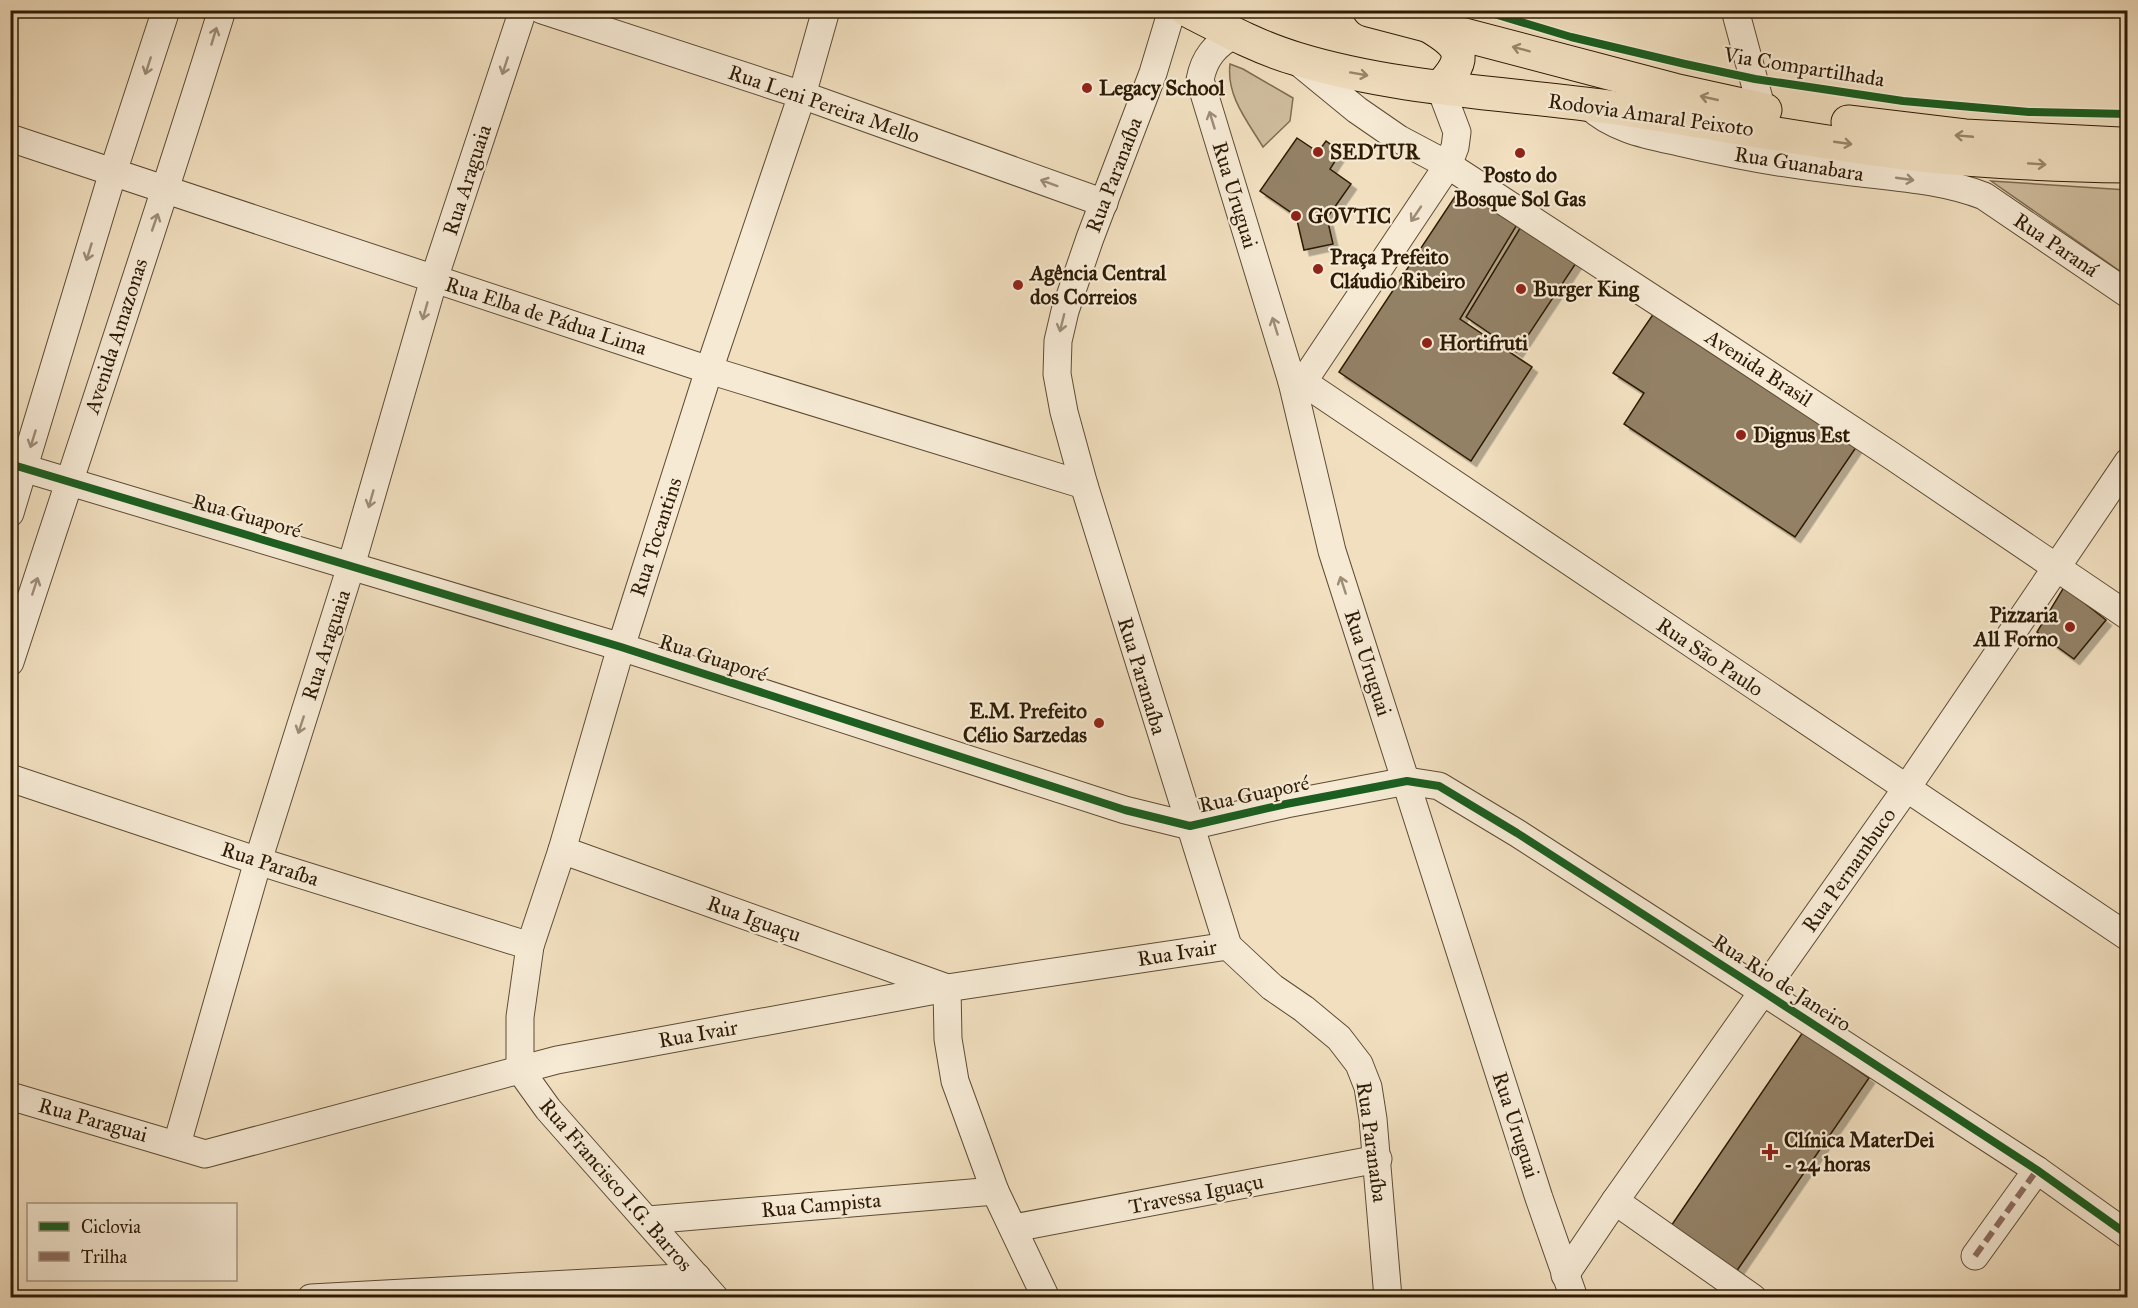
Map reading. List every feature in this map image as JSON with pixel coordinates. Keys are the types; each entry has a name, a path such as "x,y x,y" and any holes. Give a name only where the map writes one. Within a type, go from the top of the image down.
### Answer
{"highway":[{"name":"Rodovia Amaral Peixoto","path":"1187,10 1235,34 1294,58 1330,69 1440,87 1586,104 1921,155 2052,165 2127,166"},
{"name":"Rodovia Amaral Peixoto","path":"1369,10 1674,90 1762,110 1802,117 1965,136 2127,144"},
{"path":"1427,25 1448,37 1456,46 1459,56 1452,75 1440,87"}],"street":[{"path":"10,513 17,467 166,10"},
{"name":"Avenida Amazonas","path":"10,662 166,190 222,10"},
{"name":"Rua Araguaia","path":"177,1144 258,861 351,566 434,279 523,10"},
{"name":"Rua Leni Pereira Mello","path":"542,10 802,95 1104,203"},
{"name":"Rua Tocantins","path":"520,1070 520,1017 530,946 562,850 621,647 709,370 802,95 826,10"},
{"name":"Rua Paranaíba","path":"1172,10 1153,73 1065,311 1058,341 1057,374 1064,412 1084,485 1228,946 1272,987 1304,1009 1339,1038 1359,1064 1368,1087 1378,1159 1388,1298"},
{"path":"1735,10 1762,110"},
{"path":"1153,73 1183,67 1200,80 1202,68 1212,51 1235,34"},
{"name":"Avenida Brasil","path":"1294,58 1357,110 1399,139 1448,165 1882,449 2127,616"},
{"name":"Rua Uruguai","path":"1200,80 1297,382 1332,551 1539,1198 1570,1286"},
{"path":"1297,382 1448,165 1455,147 1457,132 1440,87"},
{"name":"Rua Guanabara","path":"1586,104 1610,122 1635,132 1703,148 1785,164 1952,186 1984,196"},
{"name":"Rua Elba de Pádua Lima","path":"10,138 709,370 1084,485"},
{"name":"Rua Paraná","path":"1984,196 2127,294"},
{"name":"Rua São Paulo","path":"1297,382 2127,937"},
{"name":"Rua Pernambuco","path":"1570,1286 1615,1201 1906,789 2127,462"},
{"name":"Rua Guaporé","path":"17,467 621,647 1114,807 1190,826 1286,804 1407,781"},
{"name":"Rua Paraíba","path":"10,778 258,861 530,946"},
{"name":"Rua Rio de Janeiro","path":"1407,781 1439,786 1517,833 2037,1170 2127,1235"},
{"name":"Rua Iguaçu","path":"562,850 947,988"},
{"name":"Rua Ivair","path":"177,1144 205,1154 557,1060 947,988 1228,946"},
{"path":"947,988 948,1039 956,1081 995,1191 1046,1298"},
{"name":"Rua Francisco I.G. Barros","path":"520,1070 548,1109 715,1298"},
{"name":"Rua Paraguai","path":"10,1096 177,1144"},
{"name":"Travessa Iguaçu","path":"1014,1228 1378,1159"},
{"path":"1975,1256 2037,1170"},
{"name":"Rua Campista","path":"648,1220 995,1191"},
{"path":"1615,1201 1753,1298"},
{"path":"322,1297 697,1277"}],"shaded area":[{"path":"1230,64 1293,98 1290,121 1263,147 1235,98 1231,87"},
{"path":"1991,181 2127,190 2127,276"}],"building":[{"name":"SEDTUR","path":"1297,138 1318,152 1326,141 1341,152 1330,169 1351,184 1327,218 1333,244 1304,250 1296,216 1260,191"},
{"name":"Hortifruti","path":"1462,186 1518,223 1460,319 1532,367 1471,461 1339,372"},
{"name":"Burger King","path":"1522,225 1578,260 1517,352 1466,317"},
{"name":"Dignus Est","path":"1654,313 1857,446 1795,537 1624,424 1644,393 1613,373"},
{"name":"Pizzaria All Forno","path":"2064,587 2106,620 2074,659 2037,632"},
{"name":"Clínica MaterDei - 24 horas","path":"1803,1032 1869,1078 1736,1272 1671,1226"}],"marked path":[{"path":"1975,1256 2037,1170"}],"cycle path":[{"name":"Via Compartilhada","path":"1481,10 1571,37 1755,79 1903,101 2029,112 2128,114"},
{"path":"10,464 621,647 1125,810 1190,826 1286,804 1407,781 1439,786 1517,833 2037,1170 2128,1235"}],"place":[{"name":"Legacy School","path":"1087,88"},
{"name":"SEDTUR","path":"1318,152"},
{"name":"Posto do Bosque Sol Gas","path":"1520,153"},
{"name":"GOVTIC","path":"1296,216"},
{"name":"Praça Prefeito Cláudio Ribeiro","path":"1318,269"},
{"name":"Agência Central dos Correios","path":"1018,285"},
{"name":"Burger King","path":"1521,289"},
{"name":"Hortifruti","path":"1427,343"},
{"name":"Dignus Est","path":"1741,435"},
{"name":"Pizzaria All Forno","path":"2070,627"},
{"name":"E.M. Prefeito Célio Sarzedas","path":"1099,723"},
{"name":"Clínica MaterDei - 24 horas","path":"1770,1152"}]}
